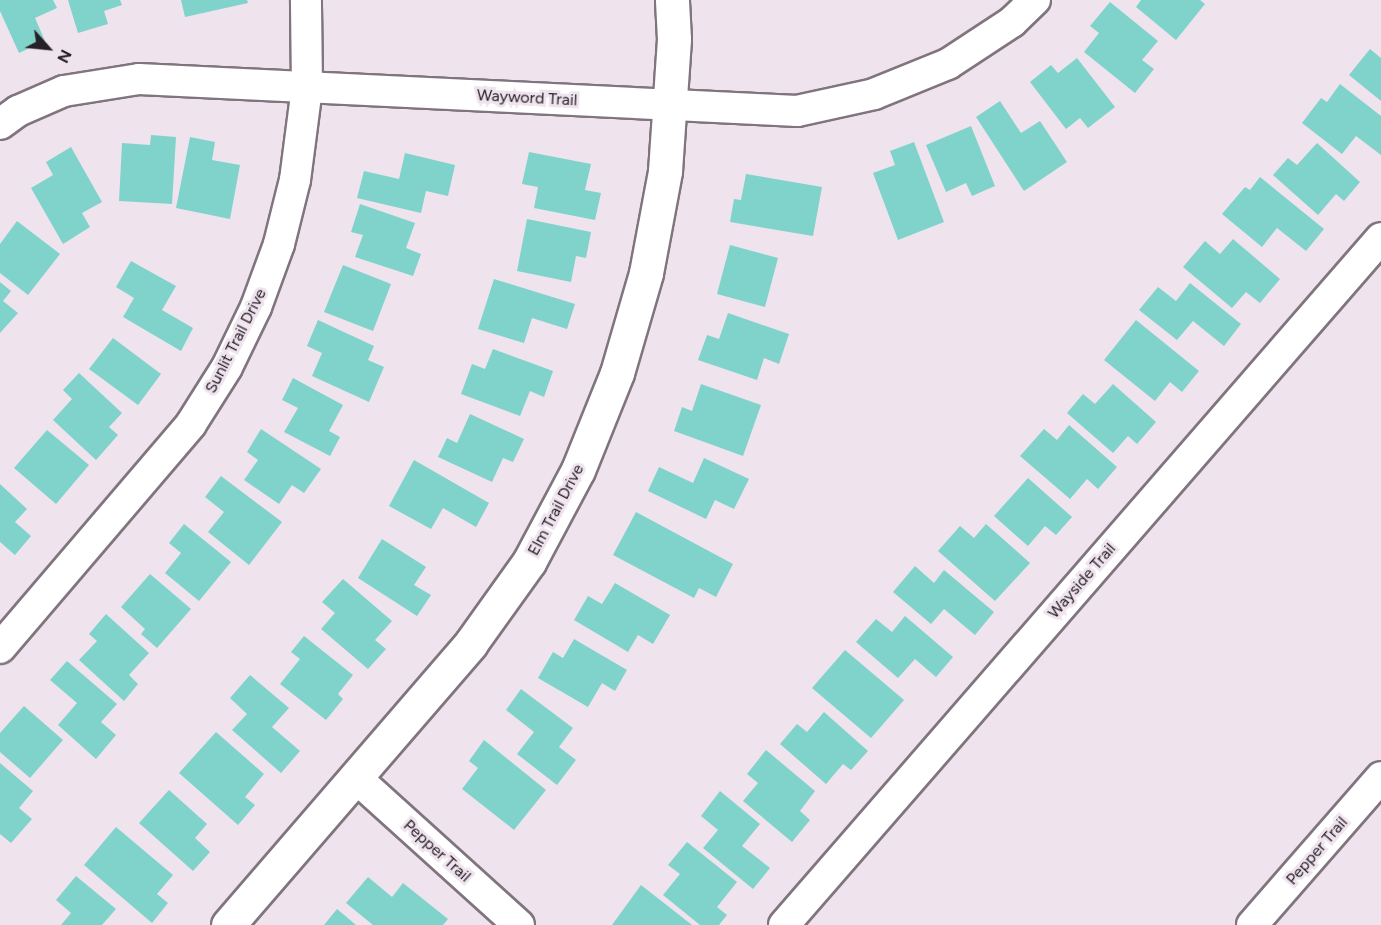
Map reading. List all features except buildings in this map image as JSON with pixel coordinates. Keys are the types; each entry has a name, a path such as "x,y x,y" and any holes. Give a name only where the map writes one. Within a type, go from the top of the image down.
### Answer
{"street":[{"name":"Sunlit Trail Drive","path":"0,648 150,476 191,424 227,367 256,307 279,244 295,180 307,87 306,0"},
{"name":"Elm Trail Drive","path":"228,925 471,643 529,562 578,470 617,373 646,273 665,171 670,105 672,0"},
{"name":"Wayword Trail","path":"0,124 18,111 64,91 114,80 797,111 874,94 948,64 982,44 1035,0"},
{"name":"Wayside Trail","path":"784,925 1381,238"},
{"name":"Pepper Trail","path":"355,777 519,925"},
{"name":"Pepper Trail","path":"1252,925 1381,777"}]}
